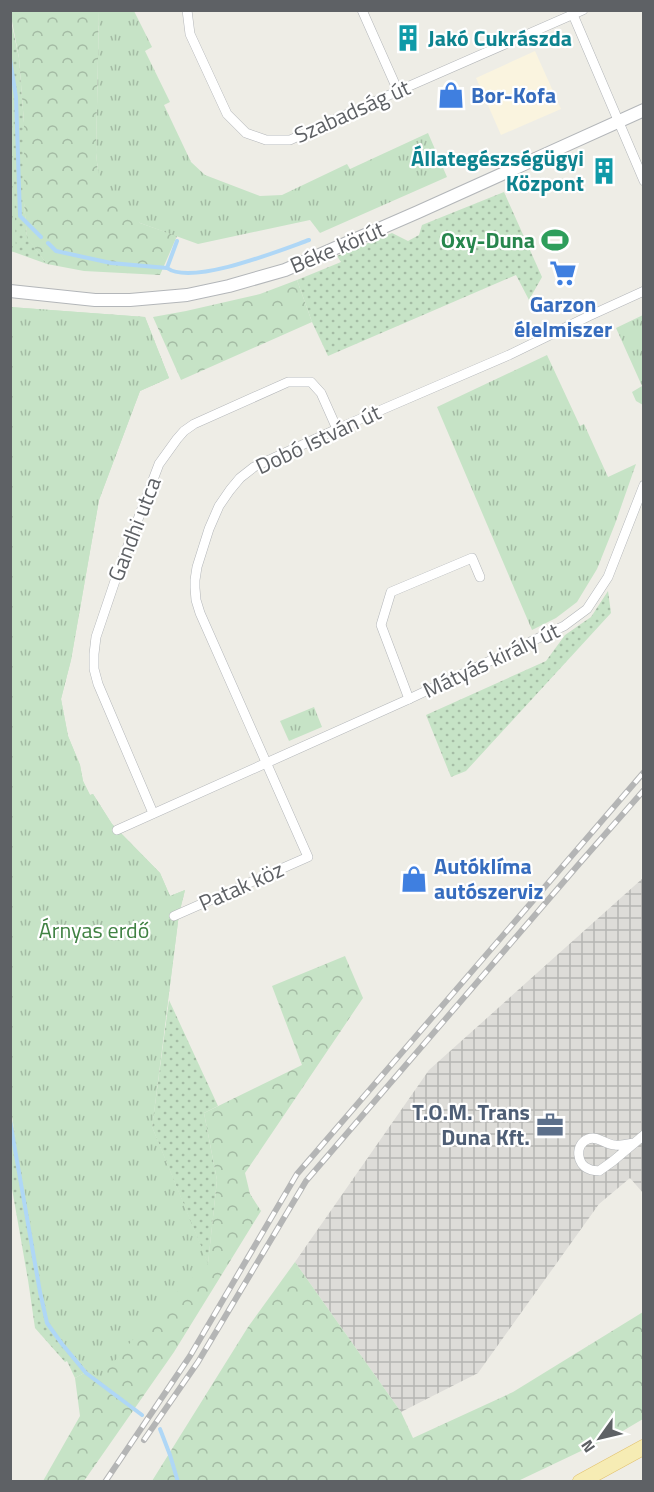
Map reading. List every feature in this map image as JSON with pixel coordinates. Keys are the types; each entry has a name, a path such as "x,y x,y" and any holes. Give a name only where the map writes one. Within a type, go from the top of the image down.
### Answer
{"main road":[{"path":"580,1482 644,1447"}],"street":[{"name":"Szabadság út","path":"187,10 190,34 226,114 246,133 266,140 290,140 583,10"},
{"path":"363,12 398,91"},
{"path":"572,13 644,181"},
{"name":"Béke körút","path":"10,291 95,300 130,300 187,295 229,286 285,270 644,110"},
{"name":"Dobó István út","path":"308,857 200,613 195,588 197,567 219,506 240,478 254,467 509,355 644,291"},
{"name":"Gandhi utca","path":"153,813 98,684 94,669 94,654 96,637 107,600 159,464 177,439 194,424 288,382 311,382 321,393 337,429"},
{"name":"Mátyás király út","path":"267,762 409,699 564,626 587,609 608,577 644,485"},
{"path":"409,699 381,625 391,592 471,558 480,577"},
{"path":"117,830 267,762"},
{"name":"Patak köz","path":"174,916 308,857"},
{"path":"634,1143 613,1146 600,1139 589,1138 578,1151 580,1162 588,1169 598,1171 613,1161 644,1135"}],"shaded area":[{"path":"535,51 561,109 501,135 476,78"},
{"path":"643,878 643,1193 630,1178 599,1204 478,1373 401,1412 295,1262 429,1070"}],"green space":[{"path":"10,11 99,11 96,153 98,171 140,223 177,236 160,275 84,271 47,264 27,238 24,203 24,123 19,58"},
{"path":"99,11 134,11 152,47 145,51 170,102 164,105 191,162 205,175 260,196 282,195 347,164 350,169 428,133 447,177 320,233 310,220 198,244 140,223 115,206 104,189 98,171 96,153"},
{"path":"10,16 19,58 24,123 24,203 27,237 47,264 11,251"},
{"path":"11,79 16,252 10,251"},
{"path":"504,192 542,277 529,300 516,275 328,356 312,322 297,280 341,262 337,256 392,233 408,241 419,235 422,225"},
{"path":"297,280 312,322 181,380 153,317 260,294"},
{"name":"Árnyas erdő","path":"10,307 145,317 169,378 140,391 99,500 71,660 61,699 68,736 90,795 93,794 112,824 160,873 170,896 185,890 179,914 152,1127 208,1263 217,1180 204,1113 302,1065 272,986 345,956 363,998 245,1173 250,1194 261,1211 174,1352 84,1481 43,1481 80,1416 75,1378 88,1371 63,1343 49,1265 10,493"},
{"name":"Árnyas erdő","path":"10,307 145,317 169,378 140,391 99,500 71,660 61,699 68,736 90,795 93,794 112,824 160,873 170,896 185,890 179,914 152,1127 208,1264 160,1308 100,1378 88,1371 63,1343 49,1322 11,1111"},
{"path":"643,315 643,405 636,401 632,392 642,386 616,328"},
{"path":"547,355 580,426 584,424 608,477 636,464 597,569 577,602 556,618 532,630 437,407"},
{"path":"608,591 611,613 466,771 451,777 426,715 546,661 565,635 591,617"},
{"path":"314,707 322,727 289,741 280,721"},
{"path":"169,1000 218,1106 204,1113 217,1180 208,1264 152,1127"},
{"path":"10,1111 63,1343 88,1371 75,1378 67,1361 65,1362 35,1328 11,1183"},
{"path":"295,1262 401,1412 413,1438 513,1392 643,1312 643,1419 621,1432 518,1481 152,1481 248,1327"}],"waterway":[{"path":"10,59 16,97 20,216 41,237"},
{"path":"48,243 56,251 111,263 196,273 258,258 309,240"},
{"path":"167,268 177,241"},
{"path":"10,1121 47,1323 86,1373 142,1415"},
{"path":"160,1429 178,1482"}],"railway":[{"path":"105,1482 190,1356 297,1174 644,772"},
{"path":"144,1440 198,1362 306,1181 644,790"}],"place":[{"name":"Jakó Cukrászda","path":"408,38"},
{"name":"Bor-Kofa","path":"451,95"},
{"name":"Állategészségügyi Központ","path":"604,171"},
{"name":"Oxy-Duna","path":"555,240"},
{"name":"Garzon élelmiszer","path":"563,273"},
{"name":"Autóklíma autószerviz","path":"414,879"},
{"name":"T.O.M. Trans Duna Kft.","path":"550,1125"}]}
